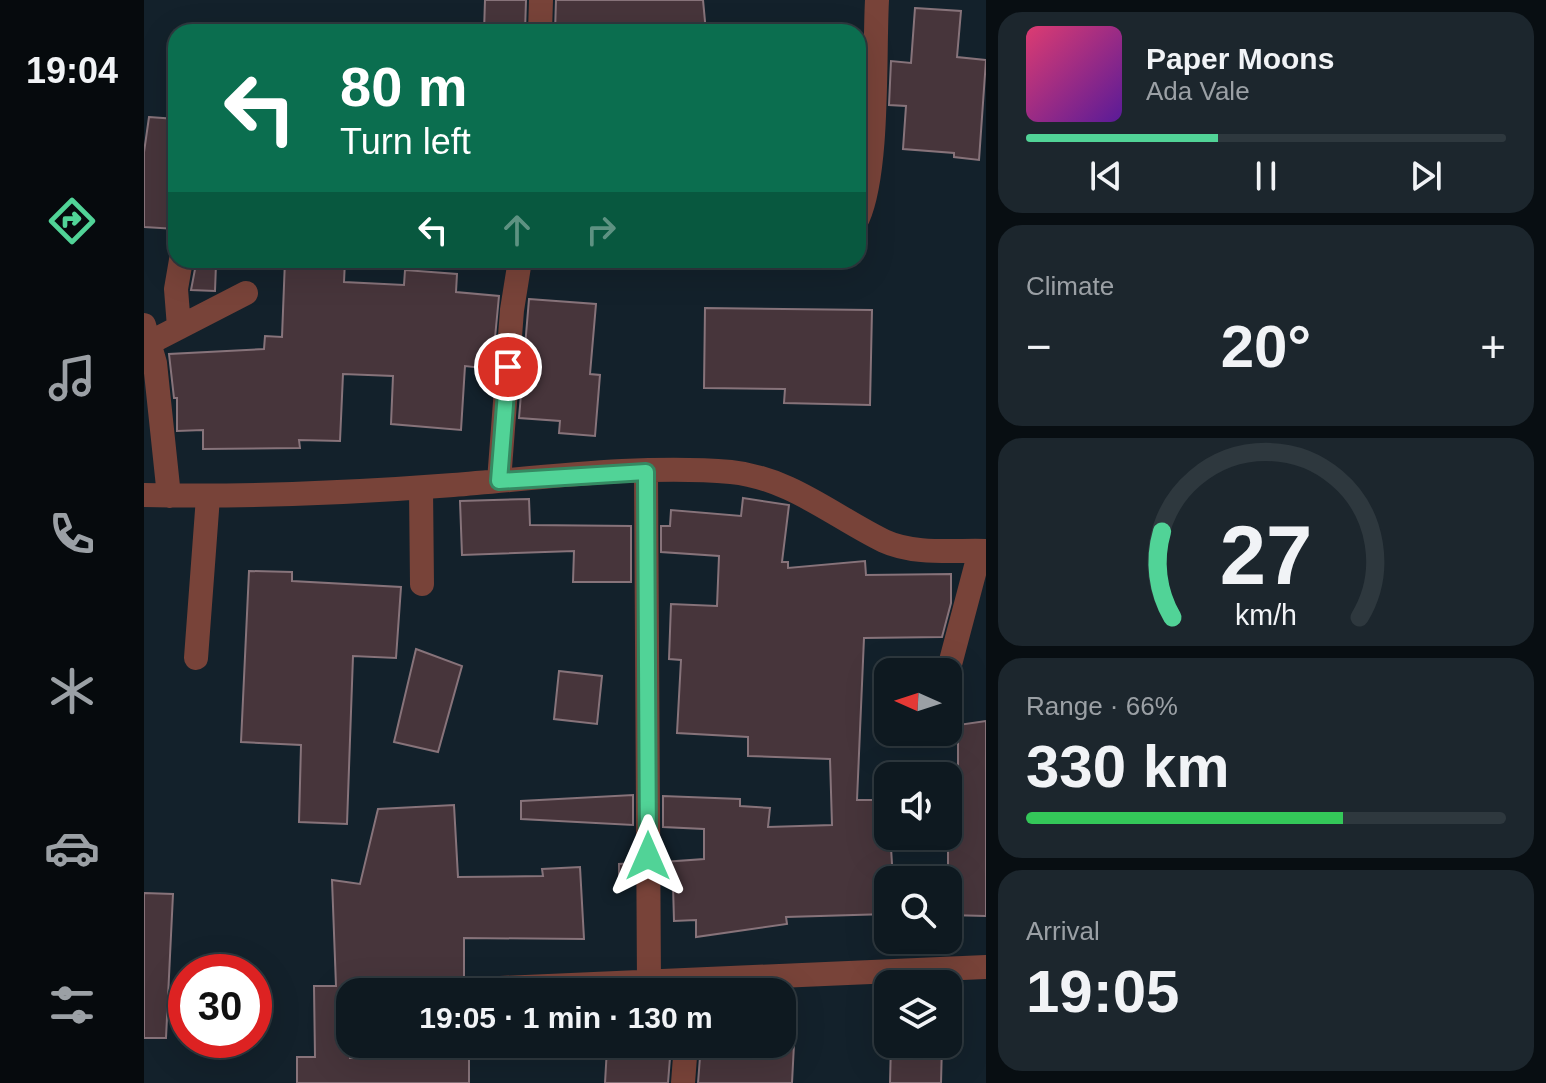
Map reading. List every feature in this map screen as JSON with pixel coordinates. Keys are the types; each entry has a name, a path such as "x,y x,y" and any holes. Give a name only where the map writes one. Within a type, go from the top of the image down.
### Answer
{"street":[{"path":"540,24 541,0"},
{"path":"866,196 877,0"},
{"path":"179,327 176,289 180,268"},
{"path":"499,481 512,310 519,268"},
{"path":"169,496 147,334 179,327 246,293"},
{"path":"646,472 649,978"},
{"path":"144,495 208,497 421,488 646,472 732,472 789,486 885,541 908,549 983,551 952,658"},
{"path":"421,488 422,584"},
{"path":"196,658 208,497"},
{"path":"796,980 986,967"},
{"path":"683,1083 685,1058"}],"building":[{"path":"485,0 526,0 525,24 484,24"},
{"path":"556,0 703,0 705,24 555,24"},
{"path":"915,8 961,11 957,57 986,60 979,160 954,157 954,153 903,149 906,106 889,105 891,61 911,63"},
{"path":"149,117 168,118 168,228 144,227 144,152"},
{"path":"195,268 216,268 215,291 191,290"},
{"path":"285,268 345,268 344,282 404,285 405,270 457,274 456,292 499,296 492,369 465,366 461,430 391,424 393,376 343,374 340,441 299,440 300,448 203,449 203,430 177,431 177,398 174,398 169,354 264,349 265,336 282,337"},
{"path":"529,299 596,304 590,374 600,375 595,436 559,433 560,421 519,418"},
{"path":"705,308 872,310 870,405 784,403 785,389 704,388"},
{"path":"743,498 789,505 782,562 788,562 788,568 865,561 866,575 951,574 951,603 942,637 864,638 857,800 874,800 874,850 891,850 892,866 874,866 874,914 786,917 787,924 696,937 696,920 674,921 673,885 663,884 663,862 704,859 704,829 663,827 663,796 740,799 740,806 770,808 768,827 832,825 830,759 748,756 748,737 677,733 681,660 669,659 671,604 717,606 719,556 661,552 661,526 670,526 671,510 741,516"},
{"path":"529,499 530,525 631,526 631,582 573,582 574,551 462,555 460,501"},
{"path":"249,571 292,572 292,581 401,587 396,658 353,656 347,824 299,822 301,745 241,742"},
{"path":"416,649 462,666 438,752 394,742"},
{"path":"559,671 602,676 597,724 554,719"},
{"path":"986,721 986,916 962,915 962,866 948,866 948,850 962,850 962,762 958,762 958,746 962,746 962,724"},
{"path":"633,795 633,825 521,819 521,801"},
{"path":"454,805 458,877 543,876 542,869 580,867 584,939 464,938 464,978 336,978 336,986 332,880 360,884 378,809"},
{"path":"633,863 633,882 619,881 619,864"},
{"path":"144,893 173,894 166,1038 144,1038"},
{"path":"314,986 336,986 336,1058 469,1059 469,1083 297,1083 297,1057 315,1057"},
{"path":"606,1058 670,1058 668,1083 605,1083"},
{"path":"700,1058 793,1058 792,1083 698,1083"},
{"path":"891,1058 942,1058 941,1083 890,1083"}],"route":[{"path":"508,367 499,481 646,472 648,856"}]}
